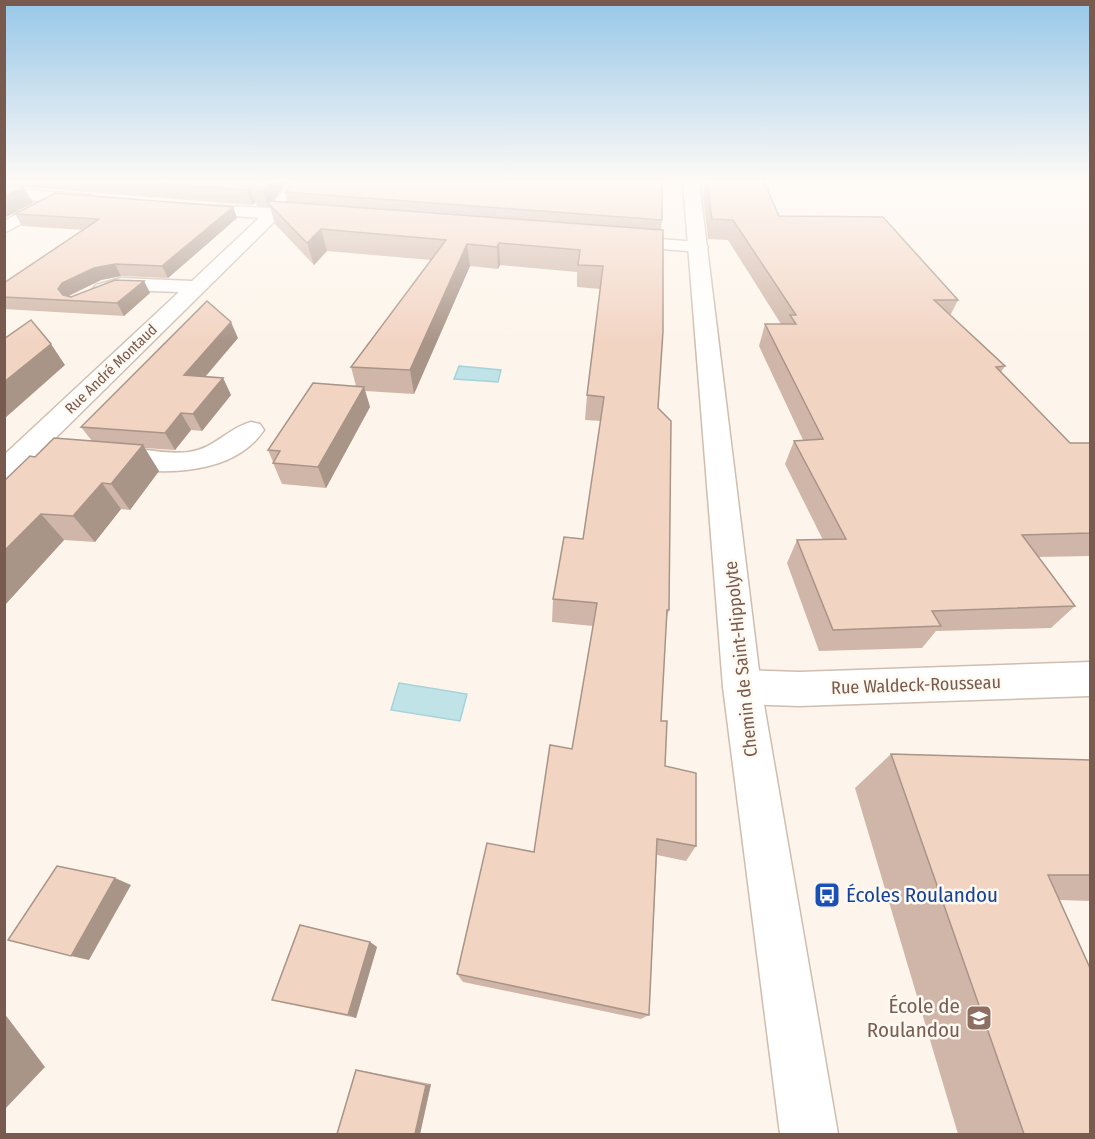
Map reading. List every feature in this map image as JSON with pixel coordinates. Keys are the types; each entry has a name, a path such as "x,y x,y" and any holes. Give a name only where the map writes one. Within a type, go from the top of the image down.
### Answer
{"street":[{"name":"Rue André Montaud","path":"4,472 251,235"},
{"name":"Chemin de Saint-Hippolyte","path":"698,235 742,687 809,1134"},
{"path":"603,240 699,247"},
{"path":"88,296 108,286 121,284 196,287"},
{"path":"27,450 182,462 198,460 225,449 250,430"},
{"name":"Rue Waldeck-Rousseau","path":"742,687 799,689 1090,678"}],"water":[{"path":"459,366 501,370 498,382 454,379"},
{"path":"399,683 467,694 460,721 391,710"}],"building":[{"path":"75,235 199,235 162,266 115,264 94,268 62,283 58,289 63,295 71,297 115,280 144,281 117,303 4,297 4,283"},
{"path":"299,235 315,235 307,243"},
{"path":"391,235 663,235 663,331 658,408 671,421 669,610 667,610 661,721 667,721 665,766 696,773 696,846 657,839 649,1015 457,974 487,843 534,852 550,745 572,749 597,603 553,599 564,537 583,539 604,397 587,395 603,266 578,265 580,250 499,243 497,247 467,244 410,370 351,367 446,240"},
{"path":"743,235 899,235 958,300 934,300 1005,366 996,367 1070,443 1090,443 1090,533 1022,535 1075,606 932,611 941,626 833,630 797,540 846,539 794,441 823,439 765,324 796,324 790,315 796,315"},
{"path":"207,301 231,322 184,375 223,378 193,414 181,413 165,433 81,427"},
{"path":"31,320 51,344 4,382 4,339"},
{"path":"313,383 364,387 318,467 273,463 280,451 268,450"},
{"path":"54,438 143,445 111,484 102,483 73,516 41,514 4,551 4,481 30,456 35,457"},
{"path":"891,754 1090,760 1090,875 1048,875 1090,968 1090,1134 1024,1134"},
{"path":"57,866 115,878 71,956 8,940"},
{"path":"300,925 370,942 348,1015 272,1000"},
{"path":"356,1070 426,1085 415,1134 337,1134"}],"place":[{"name":"Écoles Roulandou","path":"827,895"},
{"name":"École de Roulandou","path":"979,1018"}]}
